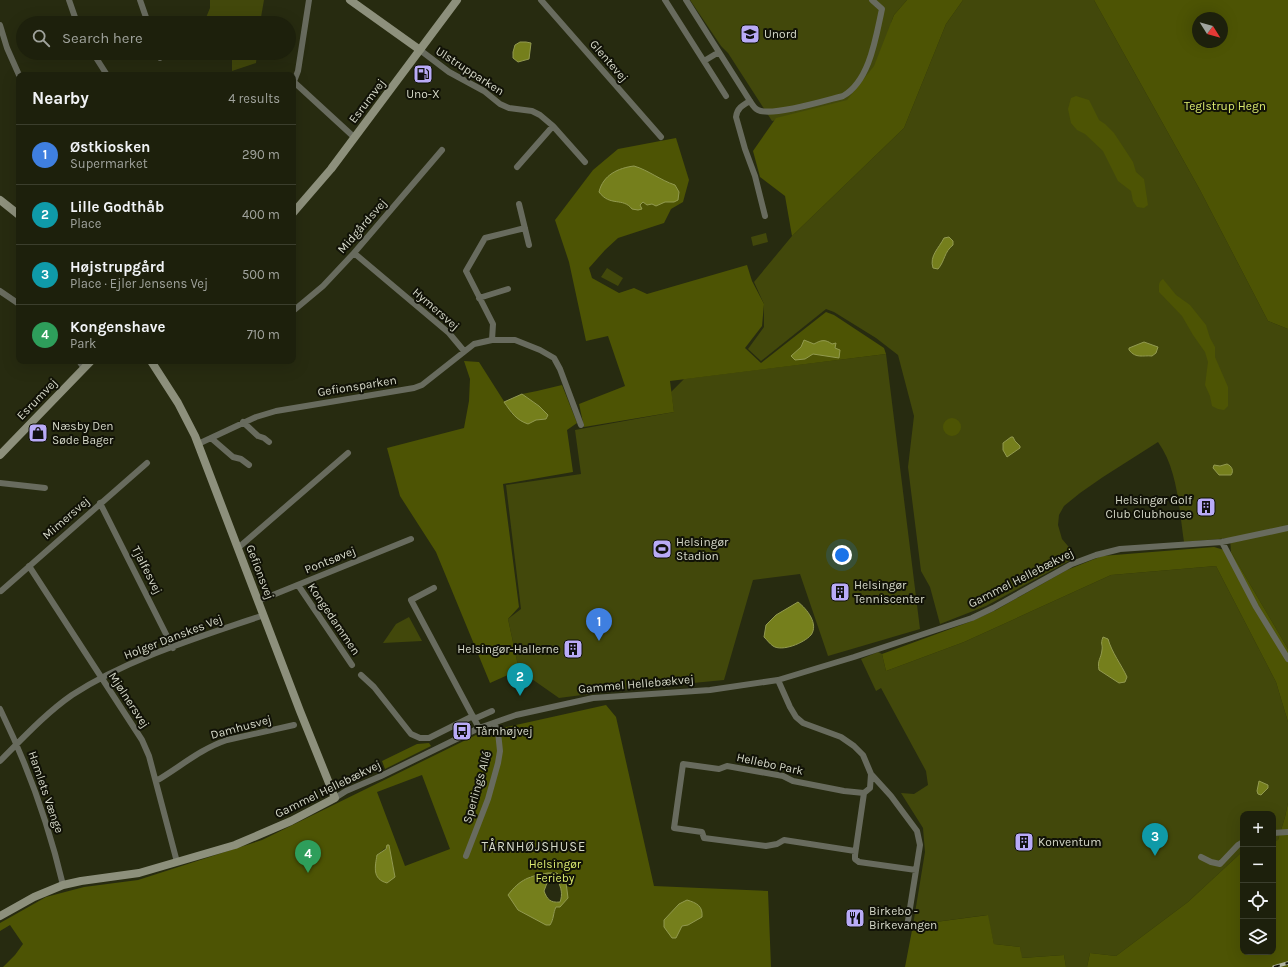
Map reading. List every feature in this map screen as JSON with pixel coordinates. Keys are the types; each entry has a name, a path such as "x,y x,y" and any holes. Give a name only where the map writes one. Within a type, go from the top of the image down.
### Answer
{"main road":[{"path":"350,0 420,50"},
{"name":"Esrumvej","path":"296,209 325,177 458,0"},
{"path":"0,200 16,213"},
{"name":"Esrumvej","path":"0,455 82,364"},
{"name":"Gefionsvej","path":"153,364 178,403 198,444 300,711 335,798"},
{"name":"Gammel Hellebækvej","path":"0,916 34,897 63,885 139,872 235,845 291,821 335,798"}],"street":[{"path":"70,0 75,16"},
{"path":"140,0 146,16"},
{"path":"296,77 310,0"},
{"name":"Glentevej","path":"541,0 661,137"},
{"path":"665,0 726,96"},
{"path":"686,0 754,107 765,112 787,110 844,96 849,92 865,72 871,59 882,9 872,0"},
{"path":"0,25 7,48 18,72"},
{"name":"Ulstrupparken","path":"420,50 449,72 484,92 500,104 509,108 532,111 540,115 553,126 585,162"},
{"path":"704,61 719,52"},
{"path":"97,60 105,72"},
{"path":"296,85 355,138"},
{"path":"750,101 739,108 736,117 766,216"},
{"path":"517,167 553,126"},
{"name":"Midgårdsvej","path":"296,308 323,286 354,253 442,150"},
{"path":"519,204 529,245"},
{"path":"492,340 493,324 466,271 485,238 525,228"},
{"name":"Hymersvej","path":"354,253 449,333 464,351"},
{"path":"479,298 508,289"},
{"path":"0,291 16,302"},
{"path":"464,351 474,344 492,340 515,340 540,350 554,358 560,369 580,426"},
{"name":"Gefionsparken","path":"198,444 256,416 276,411 414,388 429,381 464,351"},
{"path":"243,422 258,436 269,442"},
{"path":"211,438 233,457 241,459 249,465"},
{"path":"238,548 348,453"},
{"name":"Mimersvej","path":"1,591 147,463"},
{"path":"0,483 45,488"},
{"name":"Tjalfesvej","path":"100,503 173,648"},
{"name":"Gammel Hellebækvej","path":"335,798 479,728 516,715 593,698 710,690 778,680 854,657 972,618 1072,564 1096,555 1120,549 1222,542 1288,528"},
{"name":"Pontsøvej","path":"258,601 411,539"},
{"path":"1222,542 1256,607 1288,660"},
{"name":"Mjølnersvej","path":"29,566 142,740 149,756 156,780 177,862"},
{"name":"Kongedammen","path":"298,585 352,665"},
{"path":"434,588 411,600 479,728"},
{"name":"Holger Danskes Vej","path":"0,761 56,708 72,696 102,678 127,666 264,614"},
{"path":"361,675 374,688 412,734 420,738 429,738 492,711"},
{"path":"778,680 796,717 803,723 841,737 854,746 863,755 871,774 891,796 917,831 920,845 907,927"},
{"name":"Hamlets Vænge","path":"0,709 17,744 56,853 63,885"},
{"name":"Sperlings Allé","path":"466,856 488,799 498,763 500,751 498,732 494,723"},
{"name":"Damhusvej","path":"156,780 206,748 218,743 294,725"},
{"name":"Hellebo Park","path":"855,851 784,840 777,844 766,846 704,838 702,832 674,828 683,764 719,769 727,766 783,776 793,781 864,793"},
{"path":"871,774 870,788 864,793 855,860 859,862 916,870"},
{"path":"1276,833 1288,832"},
{"path":"1201,857 1211,862 1220,864 1240,844"}],"shaded area":[{"path":"210,0 264,0 261,16 207,16 210,8"},
{"path":"690,0 907,0 894,15 892,20 880,69 849,108 772,121 728,53 721,46"},
{"path":"963,0 1094,0 1200,190 1268,321 1288,329 1288,649 1231,552 1230,538 1184,542 1174,477 1165,453 1158,442 1103,477 1064,506 1059,515 1058,525 1062,539 1073,552 1071,560 986,606 940,624 930,587 921,571 908,467 914,416 898,355 876,338 834,312 826,309 761,361 748,349 764,327 764,304 754,282 792,236 904,128 946,24"},
{"path":"520,42 531,43 529,59 518,62 513,58 513,52 515,45"},
{"path":"232,60 256,60 256,63 232,71"},
{"path":"634,166 675,185 679,192 678,200 674,202 665,202 656,206 652,204 647,205 643,202 640,205 642,209 638,210 632,209 625,203 612,201 603,197 599,192 601,186 612,173"},
{"path":"766,233 768,242 753,246 751,237"},
{"path":"949,237 953,241 953,245 938,269 933,268 932,260 935,252 944,238"},
{"path":"607,268 623,278 618,286 601,277"},
{"path":"804,340 814,344 823,341 827,341 832,344 836,343 835,348 840,350 839,358 813,354 805,359 795,360 791,356 801,347"},
{"path":"1144,342 1158,347 1156,353 1152,356 1140,356 1134,355 1129,350 1129,348"},
{"path":"886,354 920,629 828,656 800,574 753,580 724,680 620,690 559,698 519,670 508,619 521,609 506,485 581,474 575,430 674,412 671,392 684,379"},
{"path":"522,394 539,406 548,415 546,419 536,420 528,424 514,415 504,402"},
{"path":"1013,437 1020,448 1007,457 1003,450 1003,443"},
{"path":"1227,464 1232,469 1231,475 1219,475 1213,468 1214,465 1220,466"},
{"path":"1216,566 1276,682 1288,722 1288,803 1278,840 1276,840 1276,811 1240,811 1240,854 1188,902 1116,956 1090,953 1087,967 1066,967 1064,955 1021,958 1020,947 994,944 987,915 913,925 925,852 923,828 901,793 914,794 928,785 926,771 881,688 876,691 861,659 878,652 882,654 886,671 964,642 1111,575"},
{"path":"798,602 811,617 813,622 814,626 811,635 793,646 777,648 773,646 764,637 766,625 776,615"},
{"path":"409,617 422,641 383,643 396,624"},
{"path":"1103,637 1108,639 1127,677 1125,682 1119,683 1099,670 1098,664 1102,653"},
{"path":"1259,781 1268,785 1268,788 1261,795 1258,794 1257,791"},
{"path":"387,845 389,845 395,877 387,883 379,879 375,868 377,855 386,849"},
{"path":"557,873 566,882 568,898 560,907 556,907 550,925 546,925 518,910 508,895 521,882 542,874","holes":["558,881 561,891 561,899 560,902 554,902 546,896 544,891 547,883"]},
{"path":"687,900 694,902 699,906 702,917 688,925 682,926 676,938 672,938 664,927 664,920 679,904"}],"green space":[{"path":"907,0 963,0 946,24 904,128 792,236 785,196 760,177 753,151 776,118 847,100 874,66 894,15"},
{"name":"Teglstrup Hegn","path":"1094,0 1288,0 1288,329 1268,321 1200,190"},
{"path":"1076,96 1089,100 1099,120 1114,133 1133,162 1136,172 1144,179 1148,205 1144,208 1137,207 1133,201 1131,191 1118,181 1103,151 1085,134 1077,130 1071,123 1068,109 1071,98"},
{"path":"676,138 689,180 683,202 671,209 664,223 618,238 589,268 592,278 619,293 634,288 647,294 747,265 752,281 764,304 762,326 745,348 761,363 826,312 834,315 884,348 886,354 670,381 674,412 584,427 579,404 625,386 608,336 586,341 569,262 555,220 593,170 618,149"},
{"path":"1163,279 1176,295 1190,305 1206,325 1210,338 1215,347 1215,357 1228,387 1228,406 1224,410 1212,406 1210,396 1205,385 1208,362 1205,352 1182,316 1159,292 1159,286 1161,280"},
{"path":"464,361 479,362 512,414 536,420 546,419 539,406 522,394 562,385 577,423 567,430 573,472 503,484 519,607 508,619 519,670 490,683 436,552 400,496 387,448 464,428 469,401 470,379"},
{"path":"952,418 958,421 961,427 958,433 952,436 946,433 943,427 946,421"},
{"path":"1214,547 1231,552 1288,649 1288,722 1276,682 1216,566 1111,575 964,642 886,671 882,654 972,621 996,610 1067,570 1102,556"},
{"name":"Helsingør Ferieby","path":"606,705 616,717 654,886 768,891 771,967 3,967 23,944 10,925 0,931 0,923 46,897 84,887 138,880 262,840 480,733","holes":["422,775 450,849 405,866 377,792","389,845 395,876 377,855","531,876 566,882 560,907 556,907 550,925 518,910 515,887","679,904 688,925 682,926 680,929 673,911"]},
{"path":"429,743 431,746 385,769 382,761 417,744"},
{"path":"1288,803 1288,967 1087,967 1090,953 1116,956 1188,902 1240,854 1240,955 1276,955 1276,840 1278,840"},
{"path":"988,915 994,944 1020,947 1022,958 1064,955 1066,967 905,967 913,925"}],"railway":[{"path":"1274,967 1288,963"}],"place":[{"name":"Unord","path":"750,34"},
{"name":"Uno-X","path":"423,74"},
{"name":"Næsby Den Søde Bager","path":"38,433"},
{"name":"Helsingør Golf Club Clubhouse","path":"1206,507"},
{"name":"Helsingør Stadion","path":"662,549"},
{"name":"Helsingør Tenniscenter","path":"840,592"},
{"name":"Østkiosken","path":"599,641"},
{"name":"Helsingør-Hallerne","path":"573,649"},
{"name":"Lille Godthåb","path":"520,696"},
{"name":"Tårnhøjvej","path":"462,731"},
{"name":"Konventum","path":"1024,842"},
{"name":"Højstrupgård","path":"1155,856"},
{"name":"Kongenshave","path":"308,873"},
{"name":"Birkebo - Birkevangen","path":"855,918"}],"district":[{"name":"TÅRNHØJSHUSE","path":"534,846"}]}
